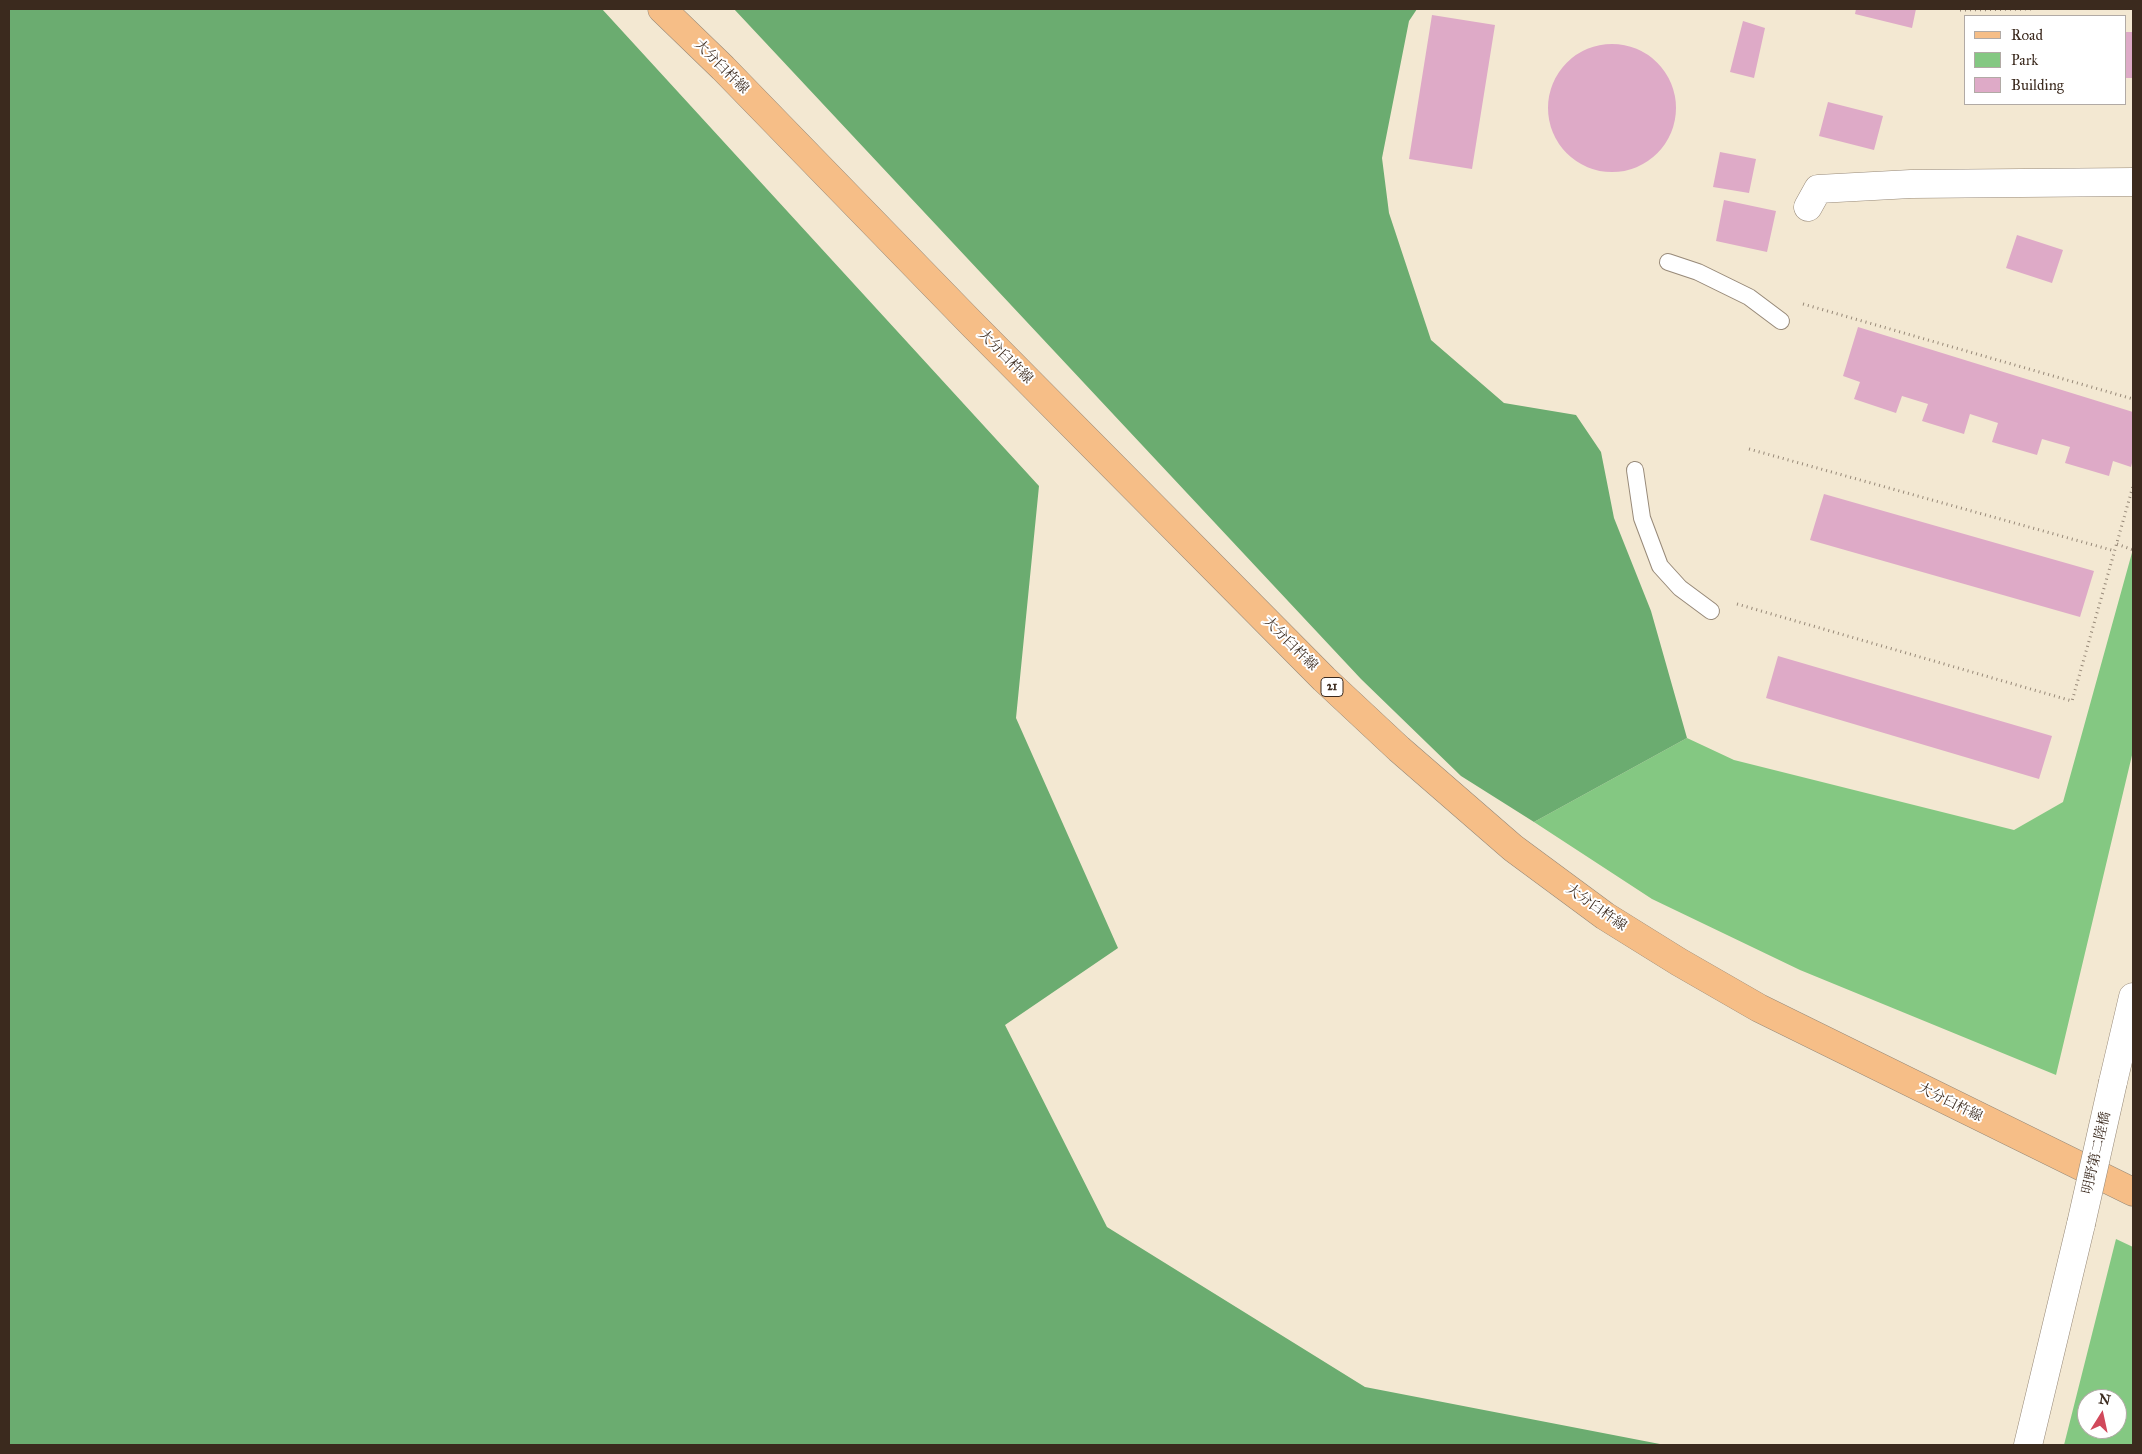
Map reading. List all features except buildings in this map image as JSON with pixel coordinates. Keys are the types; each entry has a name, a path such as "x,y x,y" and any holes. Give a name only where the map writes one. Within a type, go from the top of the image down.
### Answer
{"main road":[{"name":"大分臼杵線","path":"662,9 723,68 972,324 1324,679 1399,750 1513,848 1605,916 1679,962 1759,1008 2133,1192"}],"street":[{"path":"1808,207 1818,189 1911,184 2133,182"},
{"name":"明野第二陸橋","path":"2028,1445 2133,997"}],"lane":[{"path":"1668,262 1698,272 1749,297 1781,321"},
{"path":"1636,470 1642,518 1660,566 1680,588 1710,611"}],"path":[{"path":"1960,10 2031,9"},
{"path":"1795,301 2133,399"},
{"path":"1749,449 2115,551"},
{"path":"1733,603 2072,701 2133,486"},
{"path":"2117,544 2133,550"}],"green space":[{"path":"9,9 602,9 1039,486 1016,718 1118,948 1005,1025 1107,1227 1365,1387 1665,1445 9,1445"},
{"path":"734,9 1417,9 1409,21 1382,158 1389,213 1431,340 1504,403 1576,415 1601,452 1614,518 1651,611 1687,738 1534,822 1461,776 1361,679"},
{"path":"2133,549 2133,751 2056,1075 1800,970 1652,899 1534,822 1687,738 1734,760 2014,830 2063,802"},
{"path":"2116,1239 2133,1247 2133,1445 2064,1445 2077,1394 2077,1439 2127,1439 2127,1389 2078,1389"}]}
